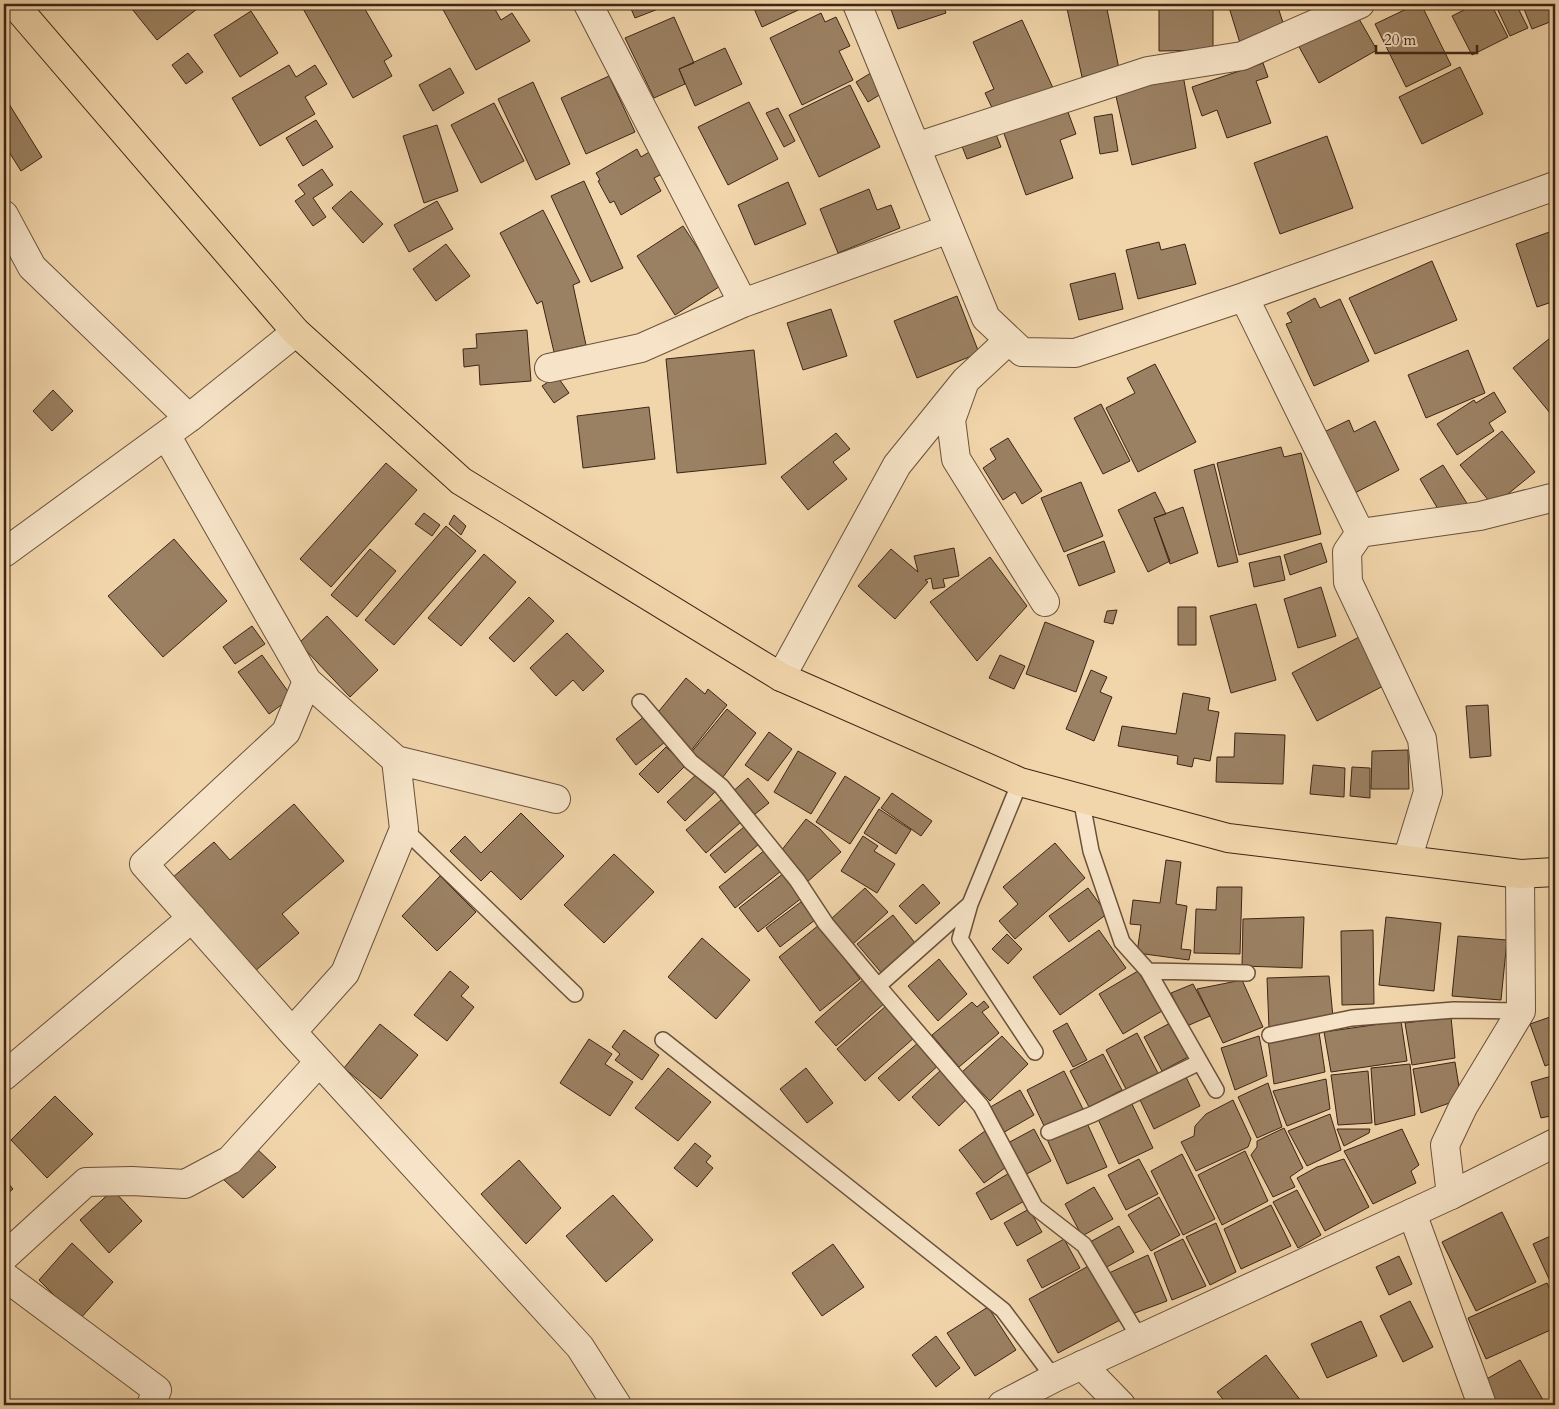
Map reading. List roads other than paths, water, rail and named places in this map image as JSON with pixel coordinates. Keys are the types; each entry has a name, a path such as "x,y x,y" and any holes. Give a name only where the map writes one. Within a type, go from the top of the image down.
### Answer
{"main road":[{"path":"14,4 296,332 461,481 781,677 1020,782 1228,838 1520,874 1555,872"}],"street":[{"path":"588,4 743,303"},
{"path":"857,4 986,318 1022,352 1075,353 1244,297 1555,186"},
{"path":"916,147 1148,71 1242,56 1360,4"},
{"path":"4,215 32,268 189,418"},
{"path":"549,368 641,348 743,303 949,229"},
{"path":"1244,297 1360,533"},
{"path":"4,553 189,418 296,332"},
{"path":"781,677 896,466 965,381 1009,340"},
{"path":"965,381 951,420 956,459 1045,602"},
{"path":"166,435 307,682 396,760 556,799"},
{"path":"1407,860 1428,792 1422,739 1348,582 1346,552 1360,533 1480,516 1555,497"},
{"path":"307,682 286,732 144,864 319,1062 580,1347 617,1405"},
{"path":"292,1032 345,973 404,829 396,760"},
{"path":"1451,1195 1445,1145 1463,1107 1521,1011 1520,874"},
{"path":"4,1076 192,918"},
{"path":"4,1258 86,1182 132,1181 185,1184 230,1160 319,1062"},
{"path":"1002,1405 1054,1378 1451,1195 1555,1143"},
{"path":"1412,1213 1481,1402 1480,1405"},
{"path":"4,1276 157,1390 151,1405"},
{"path":"1082,1365 1120,1405"}],"lane":[{"path":"640,702 691,762 721,786 797,880 826,924 981,1106 1035,1207 1084,1246 1140,1339"},
{"path":"1020,782 970,904 960,939 1035,1052"},
{"path":"1081,798 1091,852 1122,942 1148,971 1216,1090"},
{"path":"404,829 575,994"},
{"path":"878,986 970,904"},
{"path":"1148,971 1247,973"},
{"path":"1270,1034 1352,1018 1454,1010 1521,1011"},
{"path":"663,1040 1003,1310 1054,1378"},
{"path":"1049,1132 1093,1114 1200,1062"}]}
